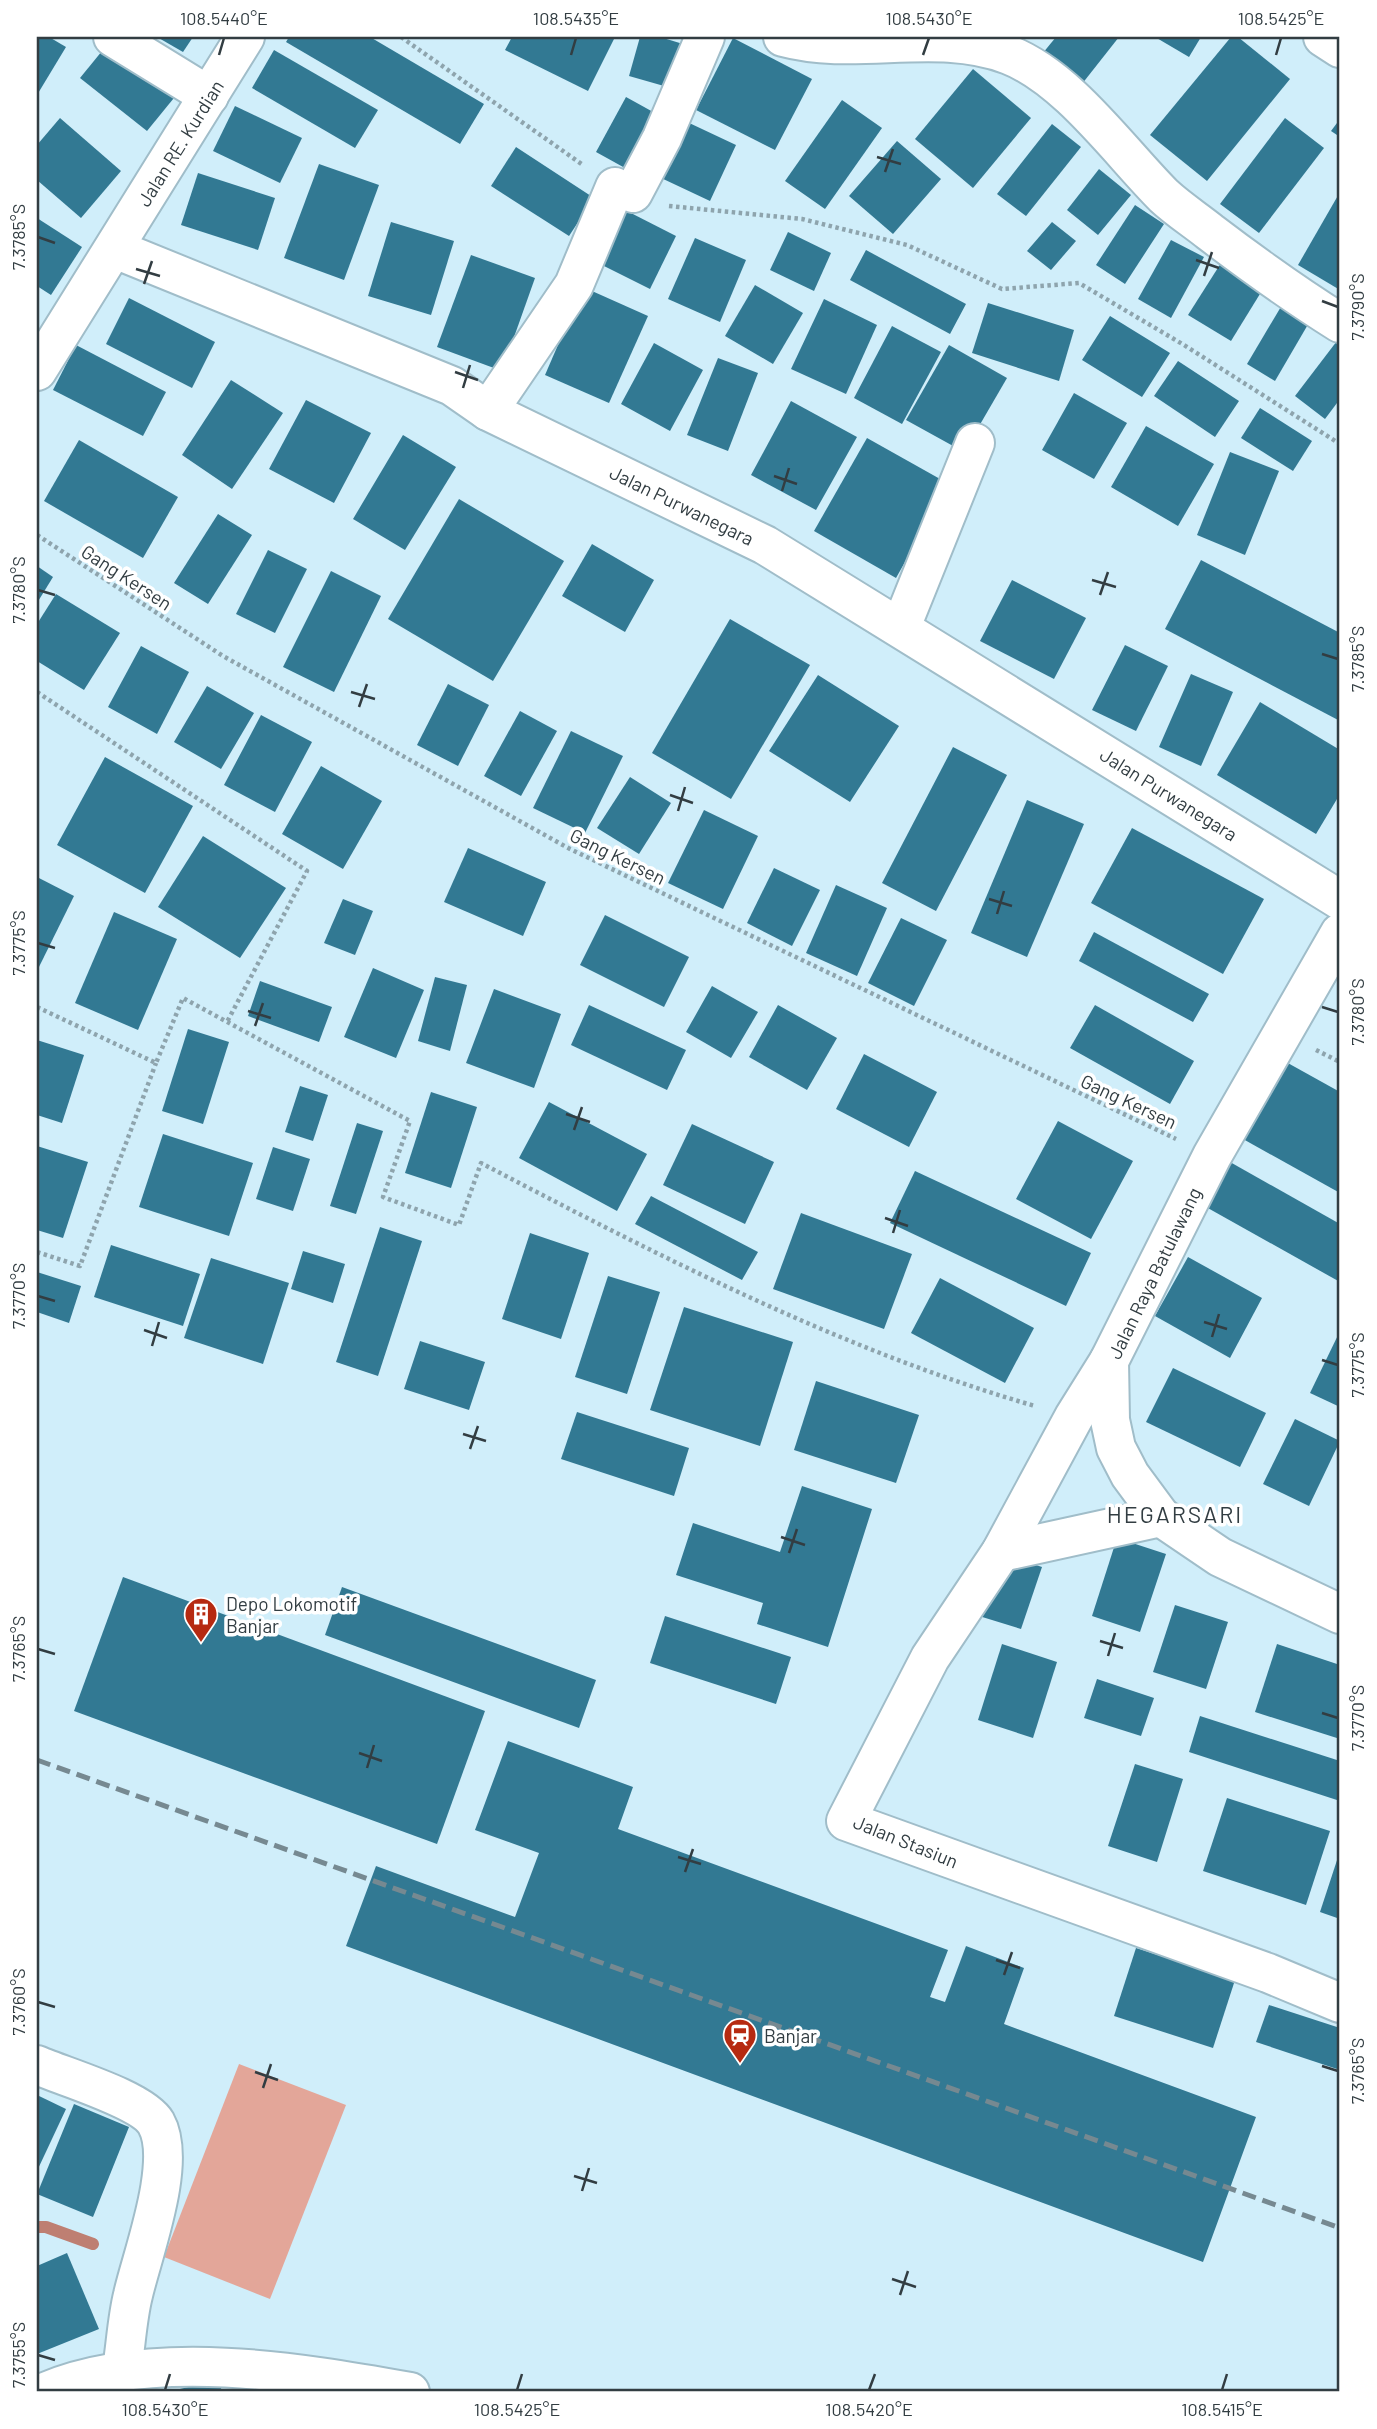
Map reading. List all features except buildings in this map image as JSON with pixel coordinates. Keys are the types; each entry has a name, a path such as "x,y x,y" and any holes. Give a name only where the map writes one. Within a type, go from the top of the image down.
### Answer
{"main road":[{"path":"113,37 209,96"},
{"name":"Jalan RE. Kurdian","path":"115,249 245,37"},
{"path":"488,411 574,285 624,190 662,138 705,37"},
{"path":"783,37 805,43 853,45 917,42 969,44 1010,55 1059,89 1122,146 1165,197 1297,296 1340,323"},
{"path":"1323,37 1340,48"},
{"path":"37,371 115,249"},
{"name":"Jalan Purwanegara","path":"115,249 452,386 488,411 765,545 1340,900"},
{"path":"901,627 975,443"},
{"name":"Jalan Raya Batulawang","path":"1340,933 1212,1156 1109,1361 1110,1420 1116,1448 1130,1475 1161,1517 1220,1557 1340,1614"},
{"name":"Jalan Stasiun","path":"1109,1361 1074,1417 1001,1552 930,1658 846,1821 1255,1969 1340,2003"},
{"path":"1001,1552 1161,1517"},
{"path":"37,2066 138,2107 156,2123 162,2151 156,2216 132,2297 122,2369"},
{"path":"45,2392 75,2379 122,2369 217,2369 317,2375 410,2392"}],"path":[{"path":"401,37 624,190 668,206 802,219 907,245 1002,289 1079,283 1184,345 1340,444"},
{"name":"Gang Kersen","path":"37,535 223,656 570,849 1212,1156"},
{"path":"37,691 307,871 227,1022"},
{"path":"37,1252 80,1266 183,998 410,1121 383,1197 459,1225 481,1163 614,1232 768,1305 958,1384 1074,1417"},
{"path":"37,1007 156,1063"}],"shaded area":[{"path":"239,2064 346,2105 270,2299 164,2257"}],"waterway":[{"path":"37,2227 46,2227 93,2244"}],"railway":[{"path":"37,1760 1340,2228"}],"place":[{"name":"Depo Lokomotif Banjar","path":"201,1644"},
{"name":"Banjar","path":"740,2065"}],"district":[{"name":"HEGARSARI","path":"1175,1514"}]}
